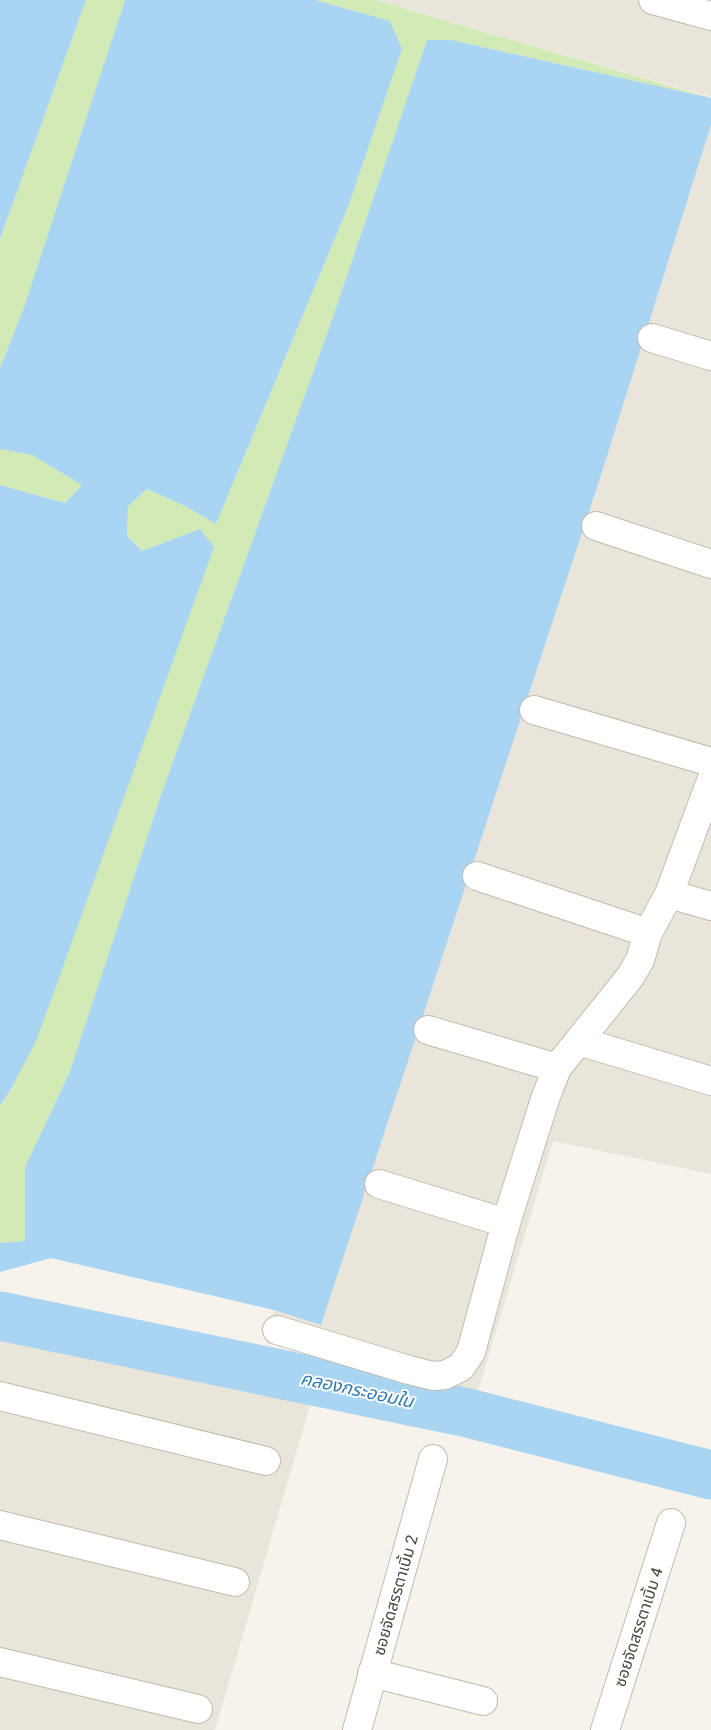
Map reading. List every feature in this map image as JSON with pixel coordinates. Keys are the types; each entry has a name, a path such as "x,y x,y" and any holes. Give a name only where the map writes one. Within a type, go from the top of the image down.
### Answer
{"street":[{"path":"653,0 711,16"},
{"path":"652,338 711,356"},
{"path":"596,526 711,564"},
{"path":"534,710 711,762"},
{"path":"277,1330 433,1376 445,1375 461,1368 471,1352 506,1223 545,1098 557,1068 630,978 640,960 648,934 669,894 711,782"},
{"path":"477,876 648,934"},
{"path":"669,894 711,906"},
{"path":"428,1030 557,1068"},
{"path":"579,1041 711,1081"},
{"path":"379,1184 506,1223"},
{"path":"0,1396 266,1461"},
{"name":"ซอยจัดสรรตาเบิ้ม 2","path":"356,1730 433,1459"},
{"name":"ซอยจัดสรรตาเบิ้ม 4","path":"605,1730 671,1523"},
{"path":"0,1525 234,1582"},
{"path":"0,1662 198,1709"},
{"path":"372,1673 483,1701"}],"shaded area":[{"path":"375,0 711,0 711,97"},
{"path":"711,125 711,1174 553,1141 477,1394 267,1343 274,1310 321,1324 603,469"},
{"path":"0,1338 311,1402 215,1730 0,1730"}],"green space":[{"path":"86,0 125,0 23,310 0,368 0,239"},
{"path":"315,0 375,0 711,98 451,40 427,40 334,314 162,792 69,1074 25,1167 25,1241 0,1243 0,1105 11,1091 200,529 142,551 127,536 128,506 147,489 185,506 216,524 348,207 402,49 390,21"},
{"path":"0,449 32,455 82,485 65,503 0,485"}],"water":[{"path":"0,0 86,0 0,239"},
{"path":"125,0 315,0 390,21 402,49 348,207 216,524 185,506 147,489 128,506 127,536 142,551 200,529 214,547 37,1039 10,1091 0,1105 0,485 65,503 82,485 32,455 0,449 0,368 23,310"},
{"path":"427,40 451,40 711,98 711,125 603,469 321,1325 274,1310 51,1258 0,1272 0,1243 25,1241 25,1167 69,1074 162,792 334,314"}],"waterway":[{"name":"คลองกระออมใน","path":"0,1316 468,1413 711,1475"}]}
